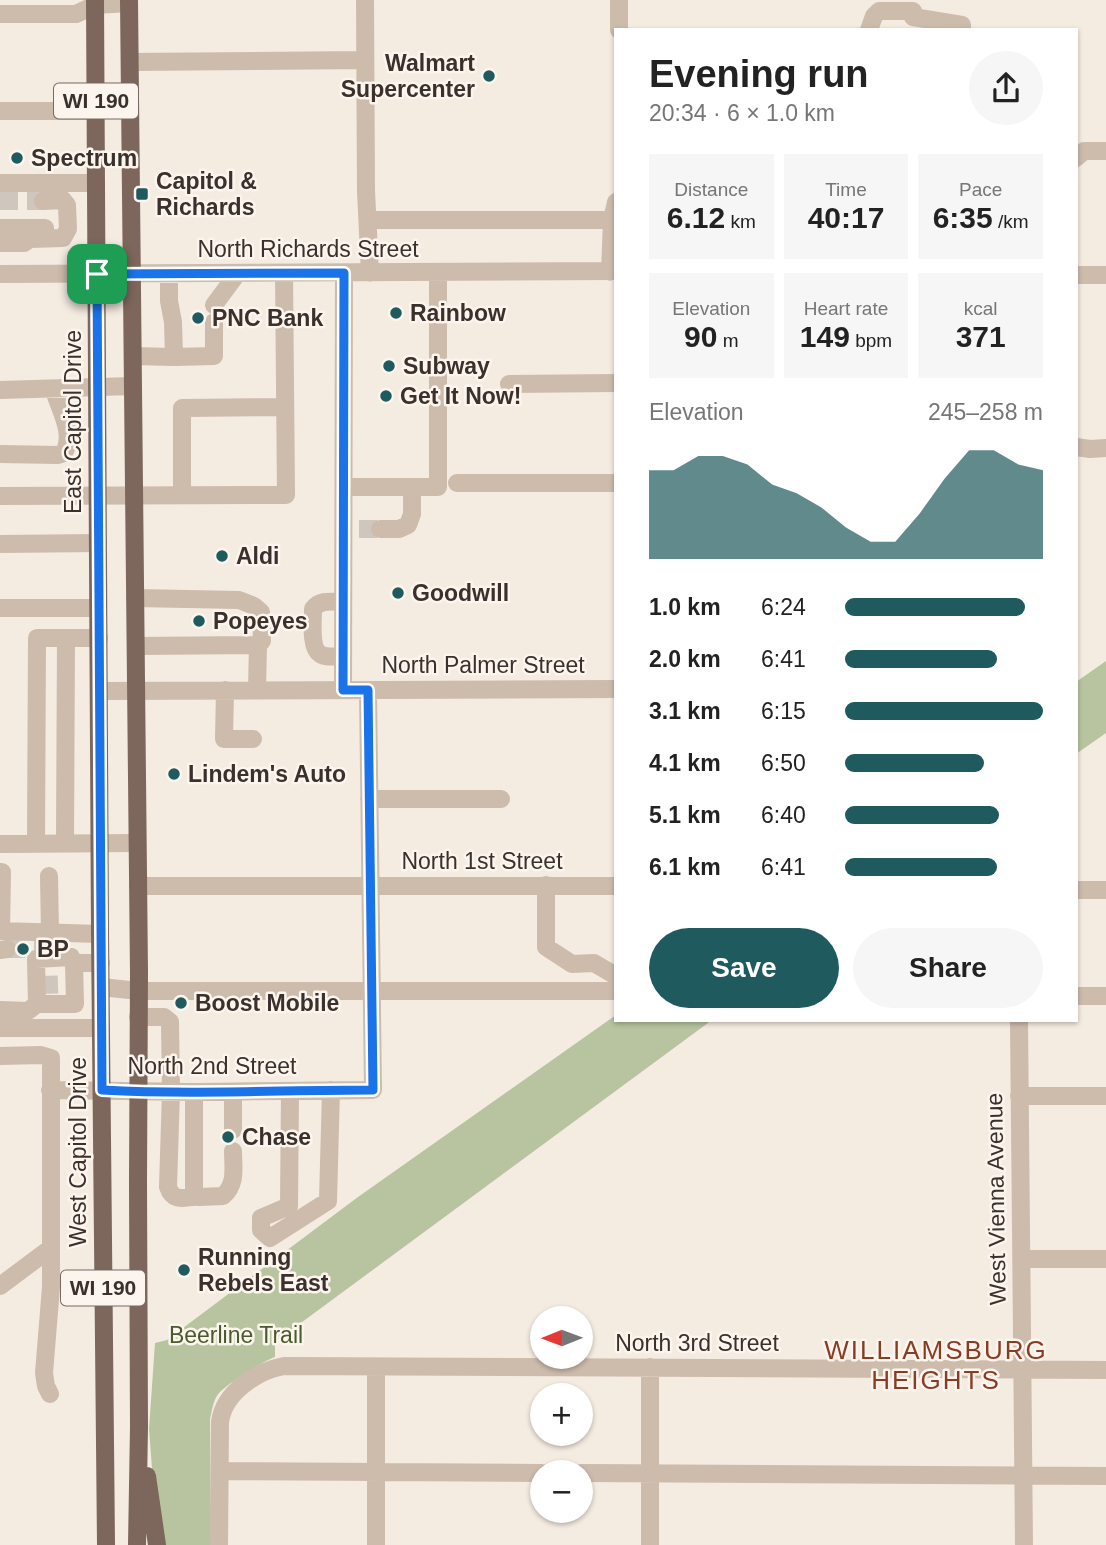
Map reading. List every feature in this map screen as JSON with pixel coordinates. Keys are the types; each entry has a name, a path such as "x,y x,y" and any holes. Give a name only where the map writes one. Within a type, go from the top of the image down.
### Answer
{"main road":[{"name":"East Capitol Drive","path":"92,2 96,111 100,843"},
{"name":"WI 190","path":"129,2 138,886 137,1545"},
{"name":"West Capitol Drive","path":"100,843 106,1545"},
{"path":"139,1427 157,1545"},
{"path":"96,1545 105,1486"}],"street":[{"path":"365,0 364,107 370,273"},
{"path":"619,0 619,28"},
{"path":"0,15 76,14 92,2 129,2"},
{"path":"870,28 879,11 962,25 962,28"},
{"path":"130,62 365,60"},
{"path":"0,111 96,111"},
{"path":"1078,156 1084,151 1106,151"},
{"path":"0,184 96,183"},
{"path":"0,243 24,243 68,229 69,212 63,200 43,201"},
{"path":"613,272 614,211"},
{"path":"368,220 612,220"},
{"path":"0,228 61,233"},
{"path":"344,488 438,486 438,272"},
{"name":"North Richards Street","path":"0,274 613,272"},
{"path":"0,496 286,495 284,273"},
{"path":"343,690 343,602 351,529 344,488 344,273"},
{"path":"169,274 174,357"},
{"path":"133,356 214,356 214,314 237,274"},
{"path":"1078,275 1106,275"},
{"path":"509,384 614,383"},
{"path":"0,390 133,386"},
{"path":"0,454 64,453 68,429 54,390"},
{"path":"181,495 182,408 285,407"},
{"path":"1078,447 1106,449"},
{"path":"457,483 614,483"},
{"path":"380,529 399,529 408,525 412,514 412,487"},
{"path":"0,544 98,543"},
{"path":"135,598 239,600 254,606 261,612 262,641 258,645 257,690"},
{"path":"343,602 321,602 313,609 313,646 318,654 343,656"},
{"path":"0,608 98,608"},
{"path":"36,844 37,638 99,638"},
{"path":"65,843 66,638"},
{"path":"136,646 258,645"},
{"name":"North Palmer Street","path":"99,691 614,689"},
{"path":"225,690 224,739 253,739"},
{"path":"368,690 372,990"},
{"path":"369,799 501,799"},
{"path":"100,934 1,931 1,844 137,843"},
{"path":"49,876 50,933"},
{"path":"546,885 546,947 572,964 594,963 614,975"},
{"name":"North 1st Street","path":"138,886 614,886"},
{"path":"1078,890 1106,890"},
{"path":"0,1010 28,1011 37,1004 75,1004 73,960 62,949 39,949"},
{"path":"37,1004 36,959 101,963"},
{"path":"73,988 101,991 614,991"},
{"name":"North 2nd Street","path":"50,1090 373,1090 372,990"},
{"path":"164,991 164,1017"},
{"path":"1078,996 1106,996"},
{"path":"138,1017 164,1017 170,1022 170,1192 177,1197 186,1198 223,1196 228,1192 233,1179 233,1151"},
{"name":"West Vienna Avenue","path":"1018,1022 1024,1545"},
{"path":"0,1028 101,1028"},
{"path":"0,1056 41,1055 51,1058 51,1287 44,1373 50,1394"},
{"path":"290,1091 295,1213 328,1201 331,1090"},
{"path":"233,1091 233,1130"},
{"path":"194,1092 194,1192 197,1196"},
{"path":"1019,1096 1106,1096"},
{"path":"0,1286 51,1248"},
{"path":"1021,1259 1106,1259"},
{"name":"North 3rd Street","path":"220,1471 220,1422 228,1401 247,1383 274,1368 284,1366 1106,1370"},
{"path":"376,1367 376,1545"},
{"path":"650,1367 650,1545"},
{"path":"219,1545 220,1471 530,1473"},
{"path":"593,1473 1106,1476"}],"green space":[{"path":"1106,661 1106,733 1078,753 1078,681"},
{"name":"Beerline Trail","path":"614,1016 614,1022 709,1022 275,1342 275,1357 246,1373 219,1393 210,1419 211,1545 163,1545 153,1481 149,1429 155,1343 167,1340 358,1197"}],"tunnel":[{"path":"0,201 43,201"},
{"path":"359,529 380,529"},
{"path":"7,949 39,949"},
{"path":"40,985 71,984"}],"place":[{"name":"Walmart Supercenter","path":"489,76"},
{"name":"Spectrum","path":"17,158"},
{"name":"Capitol & Richards","path":"142,194"},
{"name":"Rainbow","path":"396,313"},
{"name":"PNC Bank","path":"198,318"},
{"name":"Subway","path":"389,366"},
{"name":"Get It Now!","path":"386,396"},
{"name":"Aldi","path":"222,556"},
{"name":"Goodwill","path":"398,593"},
{"name":"Popeyes","path":"199,621"},
{"name":"Lindem's Auto","path":"174,774"},
{"name":"BP","path":"23,949"},
{"name":"Boost Mobile","path":"181,1003"},
{"name":"Chase","path":"228,1137"},
{"name":"Running Rebels East","path":"184,1270"}],"district":[{"name":"WILLIAMSBURG HEIGHTS","path":"936,1365"}],"route":[{"path":"344,273 343,690 368,690 373,1090 102,1090 97,274 344,273"}]}
